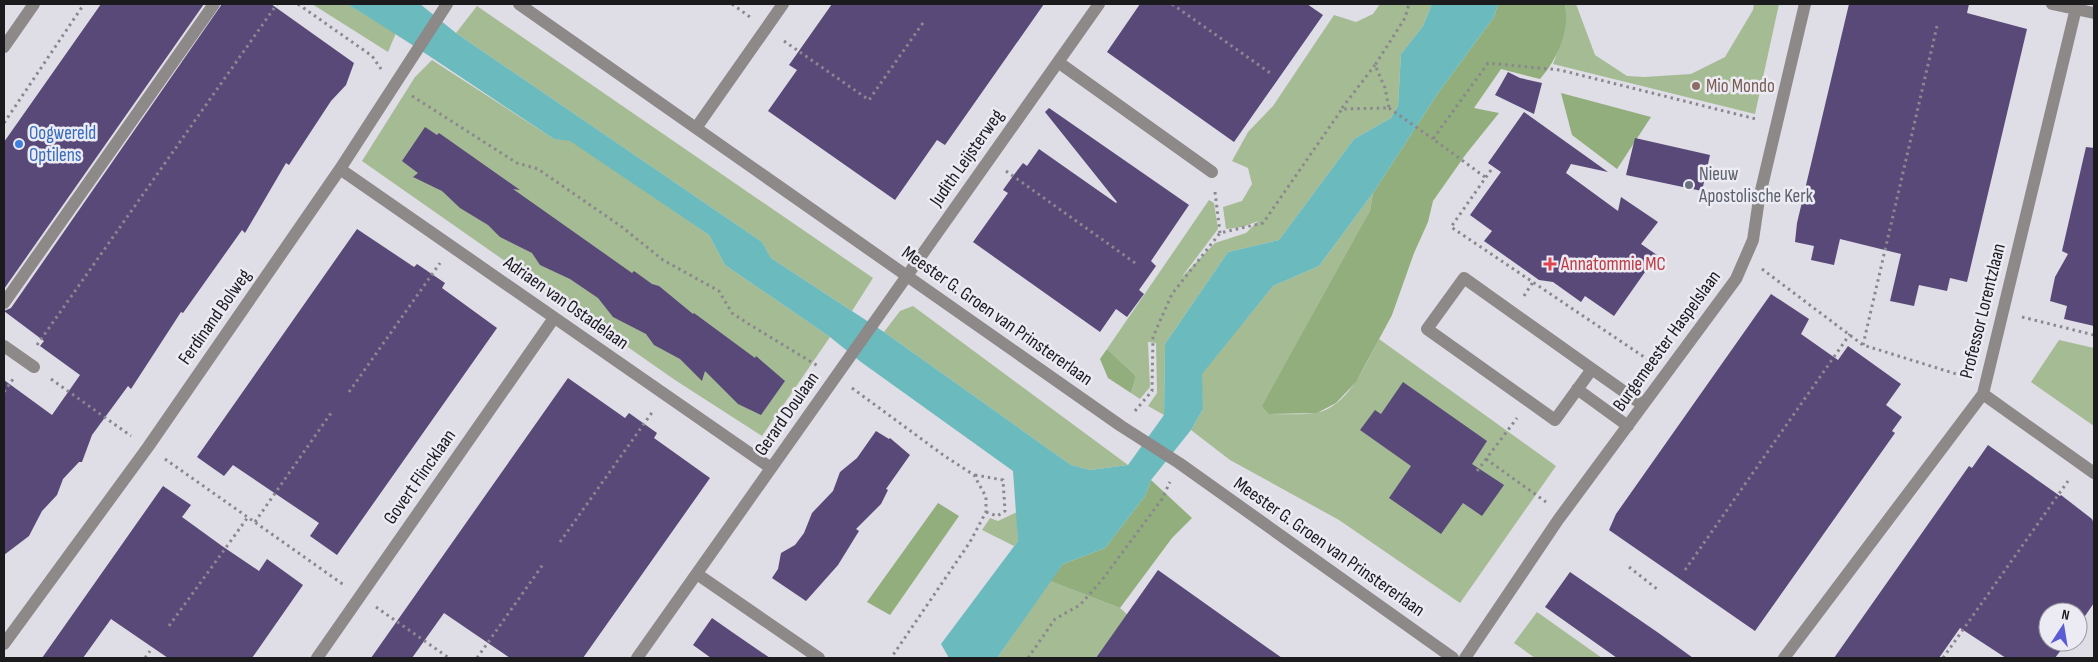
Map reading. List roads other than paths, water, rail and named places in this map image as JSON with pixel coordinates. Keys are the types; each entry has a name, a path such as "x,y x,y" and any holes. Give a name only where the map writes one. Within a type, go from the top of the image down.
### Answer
{"street":[{"path":"4,47 34,4"},
{"path":"4,303 214,4"},
{"name":"Ferdinand Bolweg","path":"4,644 148,447 340,168 447,4"},
{"name":"Meester G. Groen van Prinstererlaan","path":"518,4 1128,430 1179,463 1453,658"},
{"path":"696,128 783,4"},
{"name":"Judith Leijsterweg","path":"907,276 1099,4"},
{"name":"Burgemeester Haspelslaan","path":"1465,658 1563,514 1736,279 1753,240 1759,199 1778,125 1805,4"},
{"path":"2052,4 2076,6 2094,14"},
{"name":"Professor Lorentzlaan","path":"1784,658 1984,388 2076,6"},
{"path":"1058,62 1212,172"},
{"name":"Adriaen van Ostadelaan","path":"340,168 771,468"},
{"name":"Gerard Doulaan","path":"637,658 907,276"},
{"path":"1592,368 1554,420 1427,329 1464,278 1592,368 1643,406"},
{"name":"Govert Flincklaan","path":"317,658 554,318"},
{"path":"4,346 30,364"},
{"path":"1984,388 2094,473"},
{"path":"1578,389 1628,426"},
{"path":"697,574 819,658"}],"water":[{"path":"347,4 420,4 456,33 762,242 771,258 884,332 1071,465 1090,470 1128,465 1164,415 1165,344 1228,252 1279,240 1354,139 1391,118 1398,106 1401,54 1423,26 1432,4 1498,4 1494,17 1438,93 1373,193 1319,266 1273,286 1202,374 1203,409 1191,430 1151,480 1145,496 1105,548 1063,564 997,658 949,658 941,644 1018,541 1013,471 861,362 830,337 725,265 709,235 570,141 554,139 425,53"}],"place":[{"name":"Mio Mondo","path":"1696,86"},
{"name":"Oogwereld Optilens","path":"19,144"},
{"name":"Nieuw Apostolische Kerk","path":"1689,185"},
{"name":"Annatommie MC","path":"1550,264"}]}
